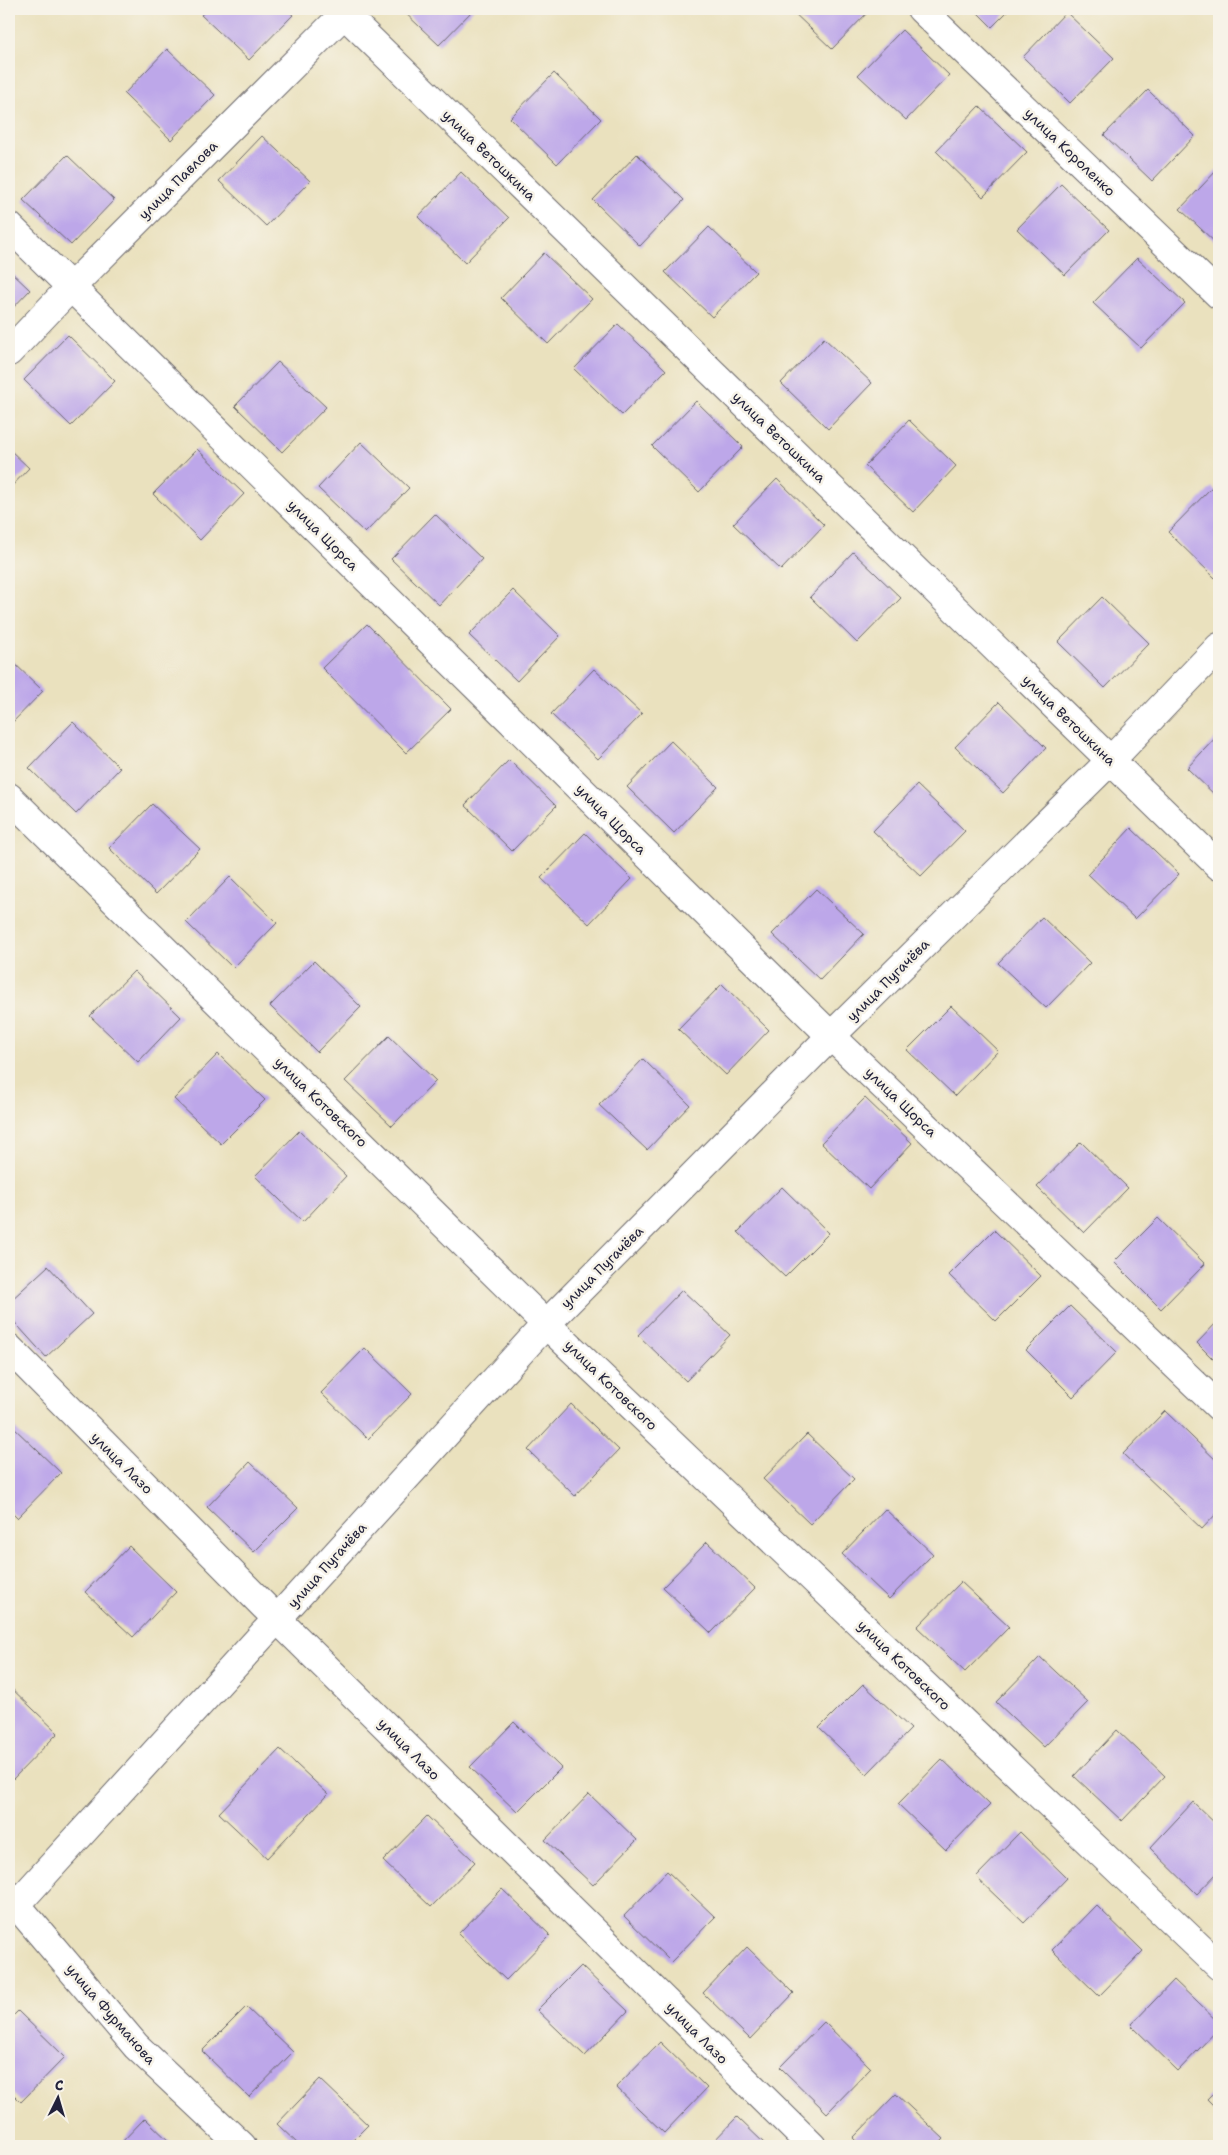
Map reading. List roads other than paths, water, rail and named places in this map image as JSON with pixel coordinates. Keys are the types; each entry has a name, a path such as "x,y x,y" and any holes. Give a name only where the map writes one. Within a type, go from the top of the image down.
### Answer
{"street":[{"name":"улица Короленко","path":"921,9 1219,295"},
{"name":"улица Павлова","path":"9,352 344,10"},
{"name":"улица Ветошкина","path":"344,10 1219,866"},
{"name":"улица Щорса","path":"9,226 831,1036 1219,1407"},
{"name":"улица Пугачёва","path":"11,1904 277,1619 546,1324 831,1036 1111,760 1219,647"},
{"name":"улица Котовского","path":"9,797 546,1324 1219,1966"},
{"name":"улица Лазо","path":"9,1348 277,1619 812,2146"},
{"name":"улица Фурманова","path":"11,1904 136,2046 242,2146"}]}
